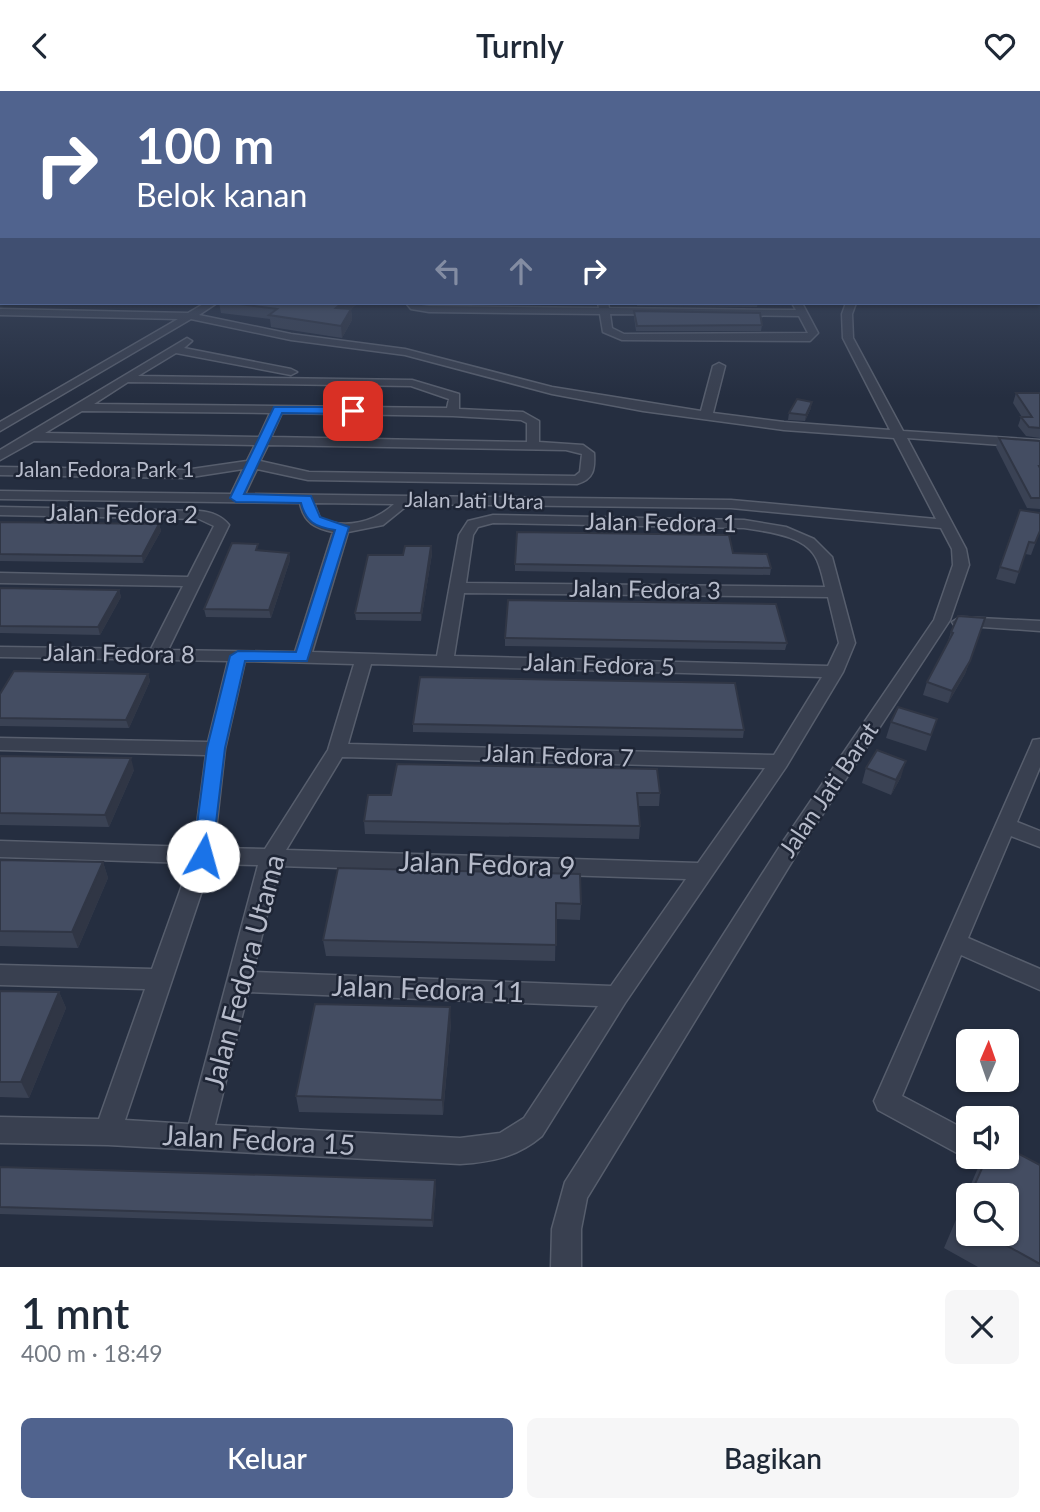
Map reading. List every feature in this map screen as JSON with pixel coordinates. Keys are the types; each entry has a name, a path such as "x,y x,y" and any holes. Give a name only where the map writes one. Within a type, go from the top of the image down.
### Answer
{"street":[{"path":"155,315 164,305"},
{"path":"0,427 208,305"},
{"path":"415,305 422,308 604,307 800,308 813,333 810,338 622,337 607,330 604,307"},
{"name":"Jalan Jati Barat","path":"566,1267 564,1246 567,1216 575,1192 789,849 942,620 961,565 959,549 947,524 848,338 847,314 850,305"},
{"path":"0,312 189,316 291,337 405,352 578,395 706,416 898,436 1040,444"},
{"path":"0,456 187,341"},
{"path":"174,349 258,367 367,383"},
{"path":"706,416 719,366"},
{"path":"125,379 412,383 455,397 453,412"},
{"path":"31,437 533,444 533,421 523,416 453,412 80,407"},
{"path":"236,498 278,410"},
{"name":"Jalan Fedora Park 1","path":"0,471 185,474 253,464 308,476 577,480 589,472 588,453 583,449 533,444"},
{"name":"Jalan Jati Utara","path":"0,495 731,504 947,524"},
{"path":"306,499 310,515 315,520 325,525 342,527 378,522 404,501"},
{"name":"Jalan Fedora 2","path":"0,512 209,516 222,525 157,655"},
{"name":"Jalan Fedora 1","path":"445,661 466,535 473,524 484,520 744,524 781,530 809,542 824,557 847,643 834,672 779,762 617,996 533,1127 516,1142"},
{"path":"302,657 342,527"},
{"path":"0,578 194,582"},
{"name":"Jalan Fedora 3","path":"457,588 834,592"},
{"path":"942,620 1040,626"},
{"name":"Jalan Fedora 8","path":"0,652 302,657"},
{"path":"108,1132 203,856 216,748 238,656"},
{"name":"Jalan Fedora 5","path":"302,657 834,672"},
{"name":"Jalan Fedora Utama","path":"199,1136 271,857 337,750 364,659"},
{"path":"0,744 216,748"},
{"path":"956,1139 887,1101 1040,745"},
{"name":"Jalan Fedora 7","path":"337,750 779,762"},
{"path":"1006,826 1040,839"},
{"name":"Jalan Fedora 9","path":"0,849 703,871"},
{"path":"956,943 1040,980"},
{"path":"0,975 160,979"},
{"name":"Jalan Fedora 11","path":"239,982 617,996"},
{"name":"Jalan Fedora 15","path":"0,1130 199,1136 460,1151 489,1149 516,1142"}],"building":[{"path":"247,305 340,305 336,308 351,309 341,326 269,315 277,309"},
{"path":"634,311 760,313 762,325 637,326"},
{"path":"1016,393 1040,393 1040,428 1029,427 1021,417 1032,417"},
{"path":"797,399 812,402 806,415 789,413"},
{"path":"999,438 1040,441 1040,498 1031,498"},
{"path":"1020,510 1040,513 1040,531 1035,543 1029,542 1019,572 1000,567"},
{"path":"0,522 159,524 142,556 0,554"},
{"path":"517,532 729,535 733,553 767,554 771,568 515,564"},
{"path":"232,543 258,544 256,550 289,553 269,610 204,609"},
{"path":"405,546 431,546 421,613 355,613 368,555 403,555"},
{"path":"0,588 119,590 98,627 0,626"},
{"path":"508,600 776,604 787,643 505,638"},
{"path":"958,616 985,618 970,661 952,691 927,682 953,633 951,632"},
{"path":"14,671 148,674 126,720 0,718 0,694"},
{"path":"420,677 735,683 744,730 413,724"},
{"path":"898,707 937,719 931,735 891,722"},
{"path":"877,750 906,761 896,780 866,768"},
{"path":"0,756 131,758 105,815 0,813"},
{"path":"397,764 657,769 660,793 637,793 640,826 364,821 368,795 391,795"},
{"path":"0,860 103,862 72,932 0,931"},
{"path":"338,868 580,874 581,904 556,903 556,945 323,940"},
{"path":"0,991 59,992 21,1082 0,1082"},
{"path":"315,1004 450,1007 442,1100 296,1096"},
{"path":"1019,1154 1040,1165 1040,1264 1008,1246 1019,1246 1019,1183 975,1183 982,1169 1019,1169"},
{"path":"0,1167 435,1180 432,1220 0,1207"}],"route":[{"path":"203,856 216,748 238,656 302,657 342,527 325,525 315,520 310,515 306,499 236,498 278,410 353,411"}]}
